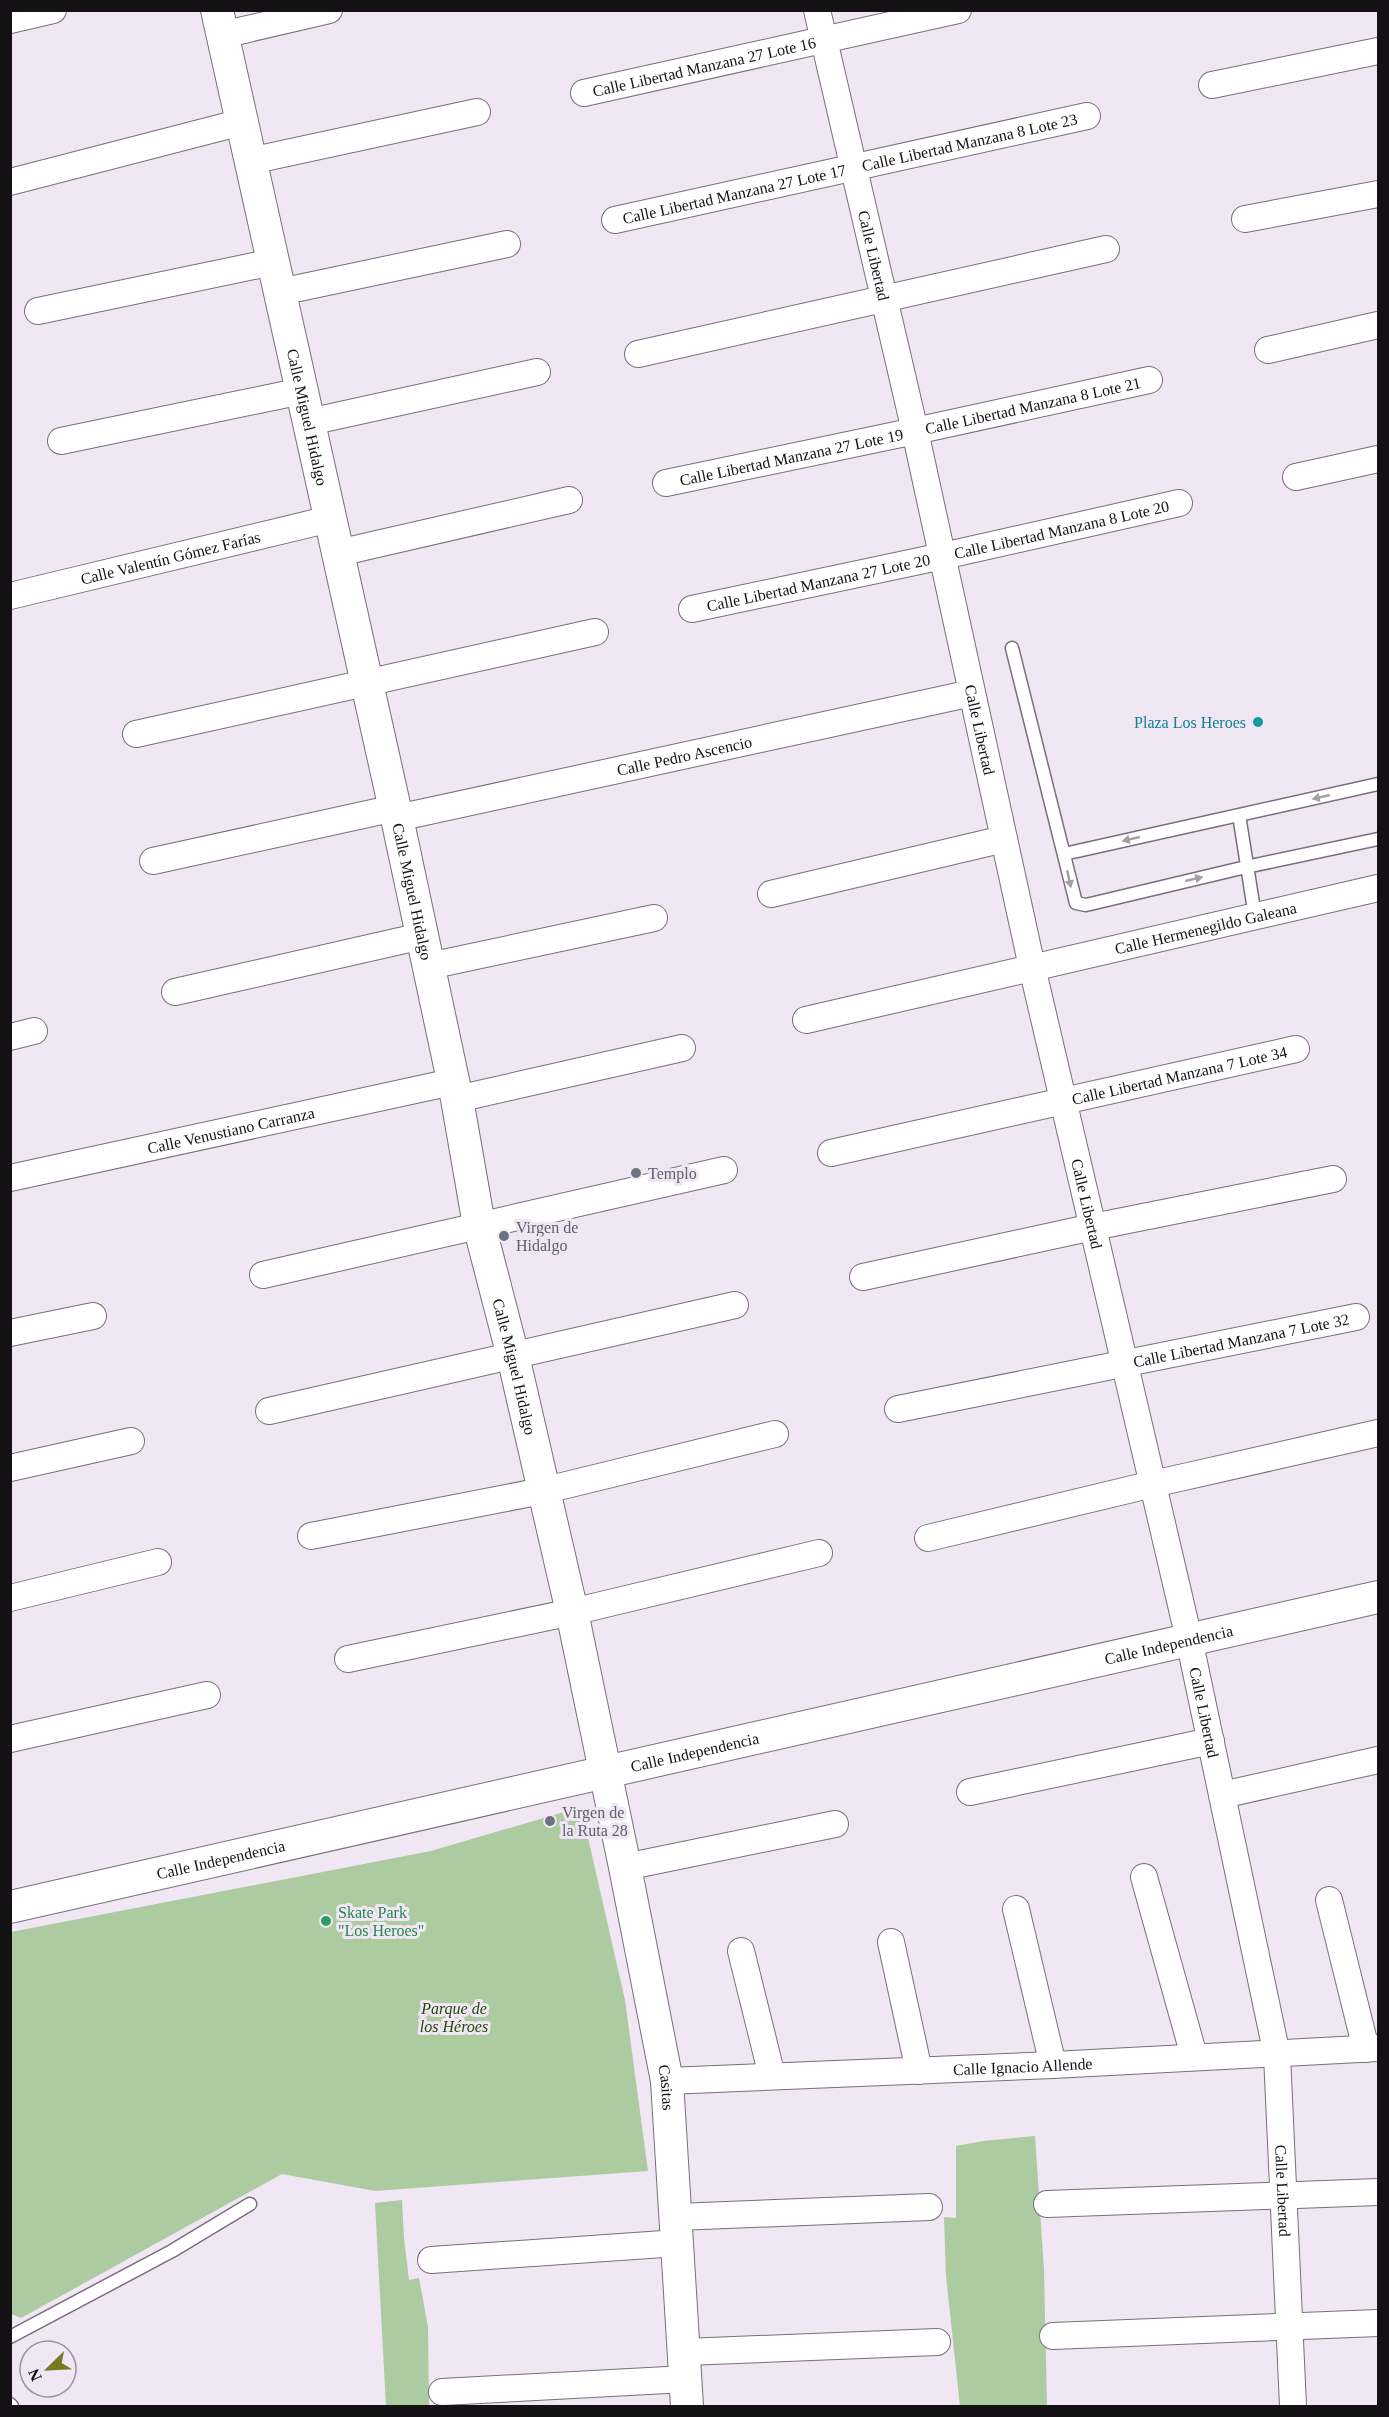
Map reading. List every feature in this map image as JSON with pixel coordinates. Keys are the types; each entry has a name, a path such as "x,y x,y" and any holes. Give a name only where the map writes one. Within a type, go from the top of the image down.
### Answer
{"street":[{"path":"10,20 53,10"},
{"path":"220,23 329,10"},
{"name":"Calle Libertad","path":"817,10 915,431 1032,967 1189,1639 1277,2055 1293,2406"},
{"name":"Calle Libertad Manzana 27 Lote 16","path":"584,93 958,10"},
{"name":"Calle Miguel Hidalgo","path":"220,23 426,951 479,1225 513,1356 542,1491 572,1612 606,1773"},
{"path":"1212,85 1378,51"},
{"path":"250,161 477,112"},
{"name":"Calle Libertad Manzana 8 Lote 23","path":"854,168 1086,116"},
{"path":"10,182 242,122"},
{"name":"Calle Libertad Manzana 27 Lote 17","path":"615,220 854,168"},
{"path":"1245,219 1378,194"},
{"path":"280,292 507,244"},
{"path":"638,354 1106,249"},
{"path":"38,311 273,262"},
{"path":"1268,350 1378,325"},
{"path":"309,422 537,372"},
{"name":"Calle Libertad Manzana 8 Lote 21","path":"915,431 1149,380"},
{"path":"61,441 302,391"},
{"name":"Calle Libertad Manzana 27 Lote 19","path":"666,483 915,431"},
{"path":"1296,477 1378,459"},
{"path":"338,553 569,500"},
{"name":"Calle Libertad Manzana 8 Lote 20","path":"943,556 1179,503"},
{"name":"Calle Valentín Gómez Farías","path":"10,596 330,519"},
{"name":"Calle Libertad Manzana 27 Lote 20","path":"692,609 943,556"},
{"path":"136,734 595,632"},
{"name":"Calle Pedro Ascencio","path":"153,861 396,813 972,693"},
{"path":"771,894 1004,839"},
{"name":"Calle Hermenegildo Galeana","path":"806,1020 1378,888"},
{"path":"175,992 426,951 654,918"},
{"name":"Calle Venustiano Carranza","path":"10,1178 682,1048"},
{"name":"Calle Libertad Manzana 7 Lote 34","path":"831,1153 1296,1049"},
{"path":"263,1275 724,1170"},
{"path":"863,1277 1093,1227 1333,1179"},
{"path":"269,1411 735,1305"},
{"path":"10,1333 93,1316"},
{"name":"Calle Libertad Manzana 7 Lote 32","path":"898,1409 1356,1317"},
{"path":"928,1538 1378,1433"},
{"path":"311,1536 542,1491 775,1434"},
{"path":"10,1468 131,1440"},
{"path":"348,1659 572,1612 819,1553"},
{"path":"10,1598 158,1562"},
{"name":"Calle Independencia","path":"10,1907 1378,1597"},
{"path":"10,1740 207,1695"},
{"path":"970,1792 1211,1741"},
{"path":"1222,1795 1378,1760"},
{"name":"Casitas","path":"606,1773 667,2081 686,2379"},
{"path":"625,1867 835,1824"},
{"path":"1144,1877 1194,2056"},
{"path":"1329,1900 1372,2048"},
{"path":"1016,1909 1053,2065"},
{"path":"891,1942 919,2071"},
{"path":"741,1951 772,2076"},
{"name":"Calle Ignacio Allende","path":"667,2081 1053,2065 1194,2056 1277,2055 1372,2048"},
{"path":"1047,2204 1378,2192"},
{"path":"431,2260 677,2230 929,2207"},
{"path":"1053,2336 1378,2323"},
{"path":"442,2392 686,2379 938,2342"}],"lane":[{"path":"1012,648 1076,903 1086,905 1378,839"},
{"path":"1064,854 1378,784"},
{"path":"1239,815 1255,916"},
{"path":"10,2337 172,2251 250,2204"}],"green space":[{"name":"Parque de los Héroes","path":"581,1807 625,2000 648,2171 375,2191 282,2174 21,2318 11,2314 11,1932 431,1851"},
{"path":"1035,2136 1044,2270 1047,2406 960,2406 946,2276 944,2217 956,2218 956,2146"},
{"path":"402,2200 409,2280 419,2278 428,2327 429,2406 386,2406 375,2203"}],"place":[{"name":"Plaza Los Heroes","path":"1258,722"},
{"name":"Templo","path":"636,1173"},
{"name":"Virgen de Hidalgo","path":"504,1236"},
{"name":"Virgen de la Ruta 28","path":"550,1821"},
{"name":"Skate Park \"Los Heroes\"","path":"326,1921"}]}
